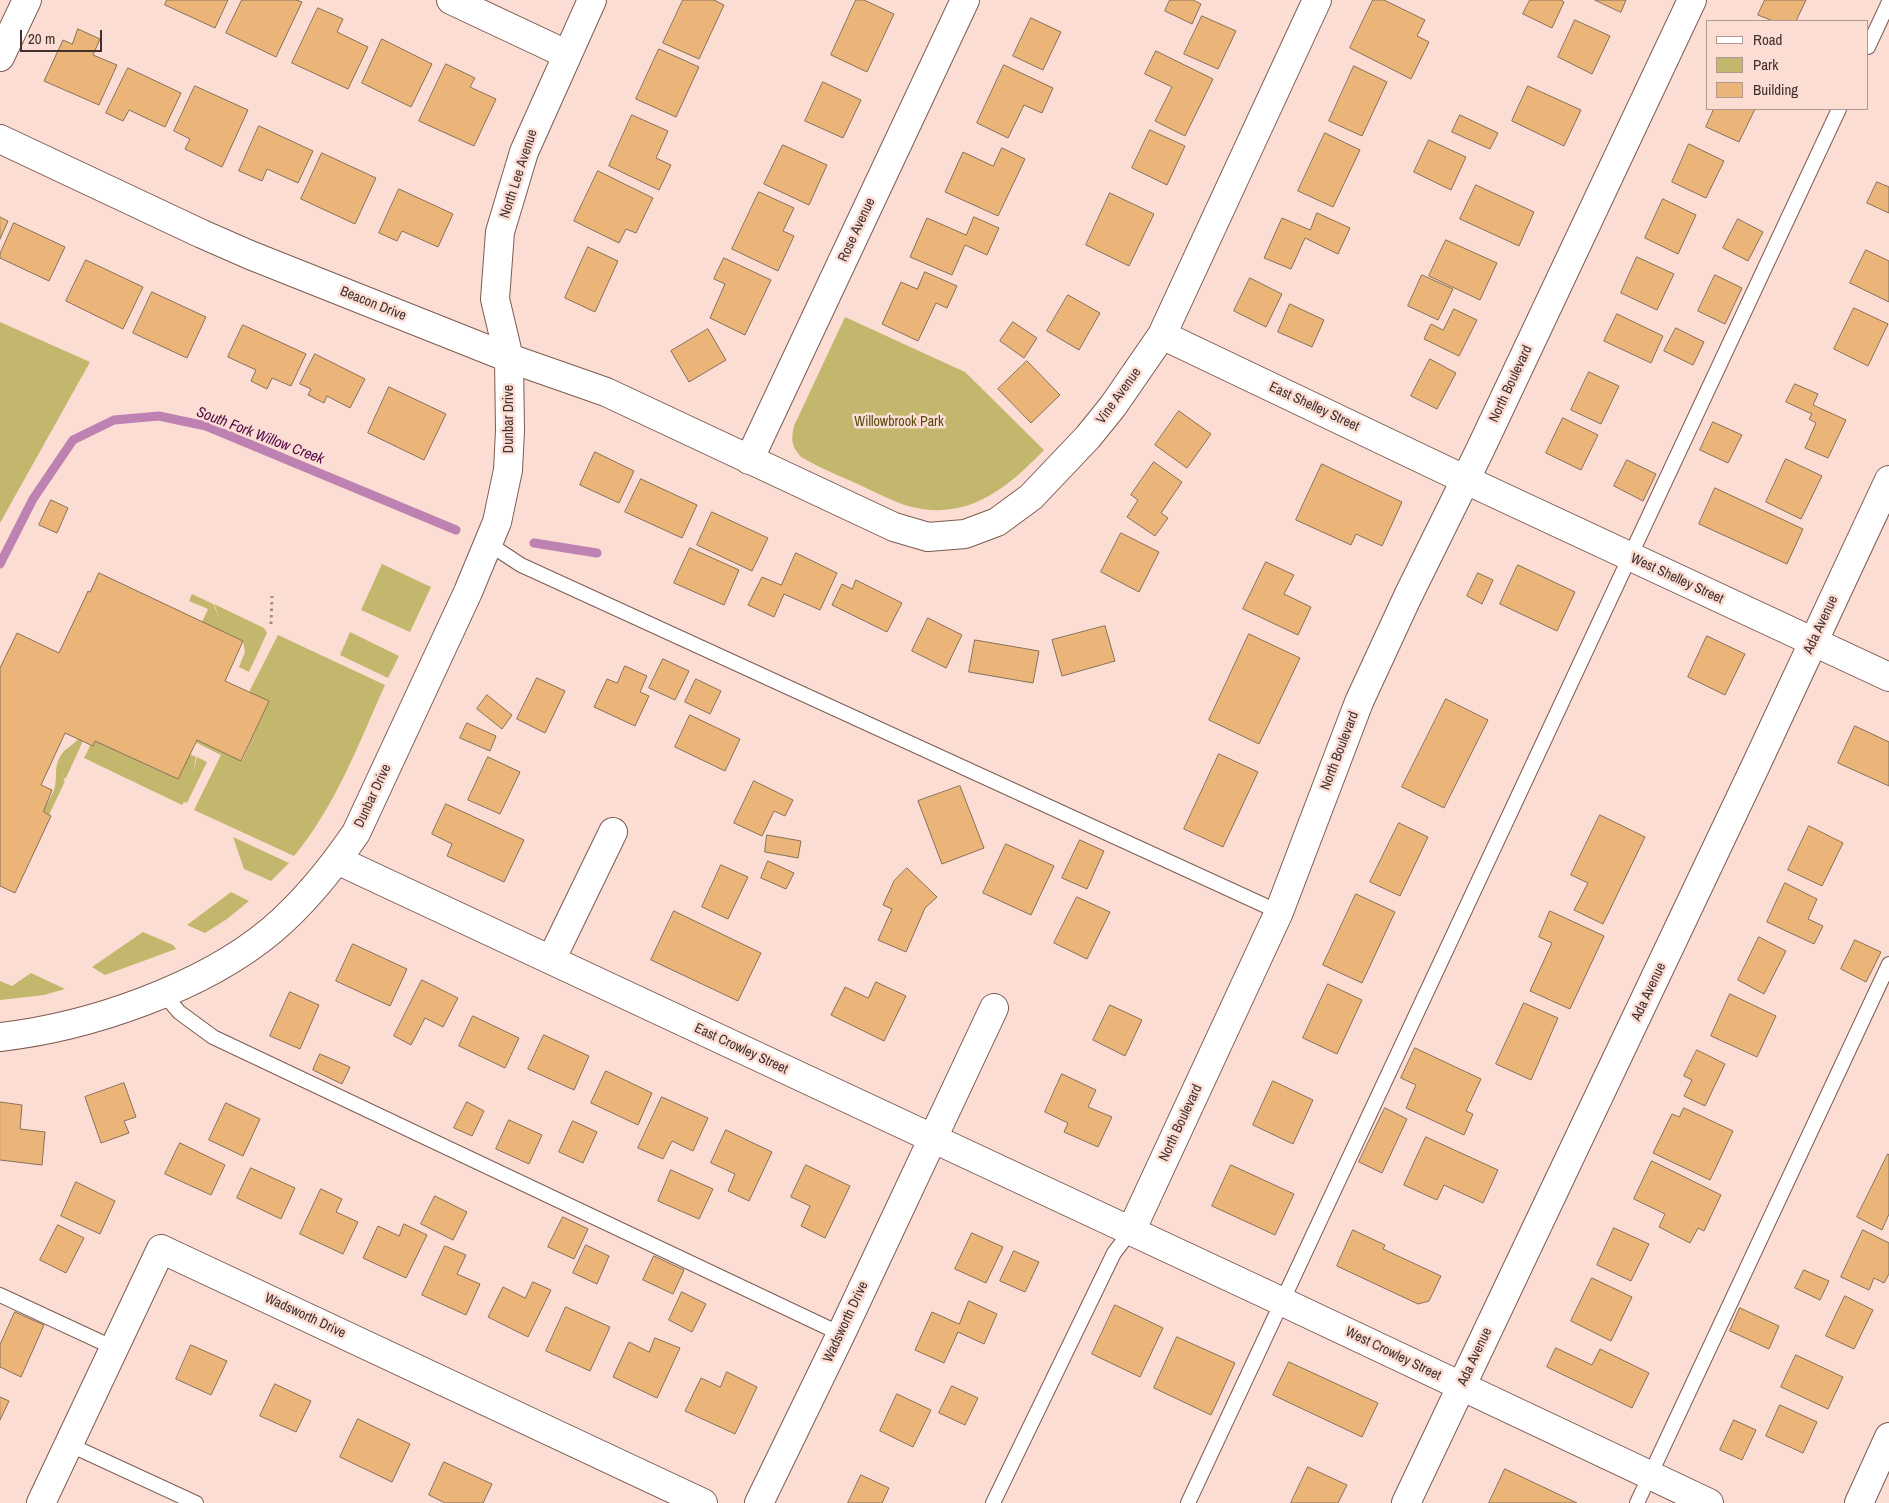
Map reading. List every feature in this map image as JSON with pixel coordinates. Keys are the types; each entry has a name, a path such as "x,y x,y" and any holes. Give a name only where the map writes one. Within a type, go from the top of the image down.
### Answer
{"street":[{"path":"0,57 27,0"},
{"path":"451,0 566,54"},
{"name":"North Lee Avenue","path":"508,358 495,299 500,232 524,152 566,54 592,0"},
{"name":"Rose Avenue","path":"748,460 965,0"},
{"name":"Vine Avenue","path":"748,460 894,527 928,537 965,534 997,522 1030,497 1094,430 1162,335 1317,0"},
{"name":"North Boulevard","path":"1131,1231 1279,912 1359,702 1432,546 1466,480 1692,0"},
{"name":"Beacon Drive","path":"0,139 234,248 508,358 606,392 748,460"},
{"name":"East Shelley Street","path":"1162,335 1466,480"},
{"name":"Dunbar Drive","path":"0,1037 38,1032 77,1023 163,993 195,978 248,948 273,930 313,890 337,860 356,833 489,544 503,500 508,470 510,431 508,358"},
{"name":"West Shelley Street","path":"1466,480 1889,677"},
{"name":"Ada Avenue","path":"1406,1503 1889,480"},
{"path":"551,960 613,832"},
{"name":"East Crowley Street","path":"337,860 1131,1231"},
{"path":"932,1139 994,1008"},
{"name":"Wadsworth Drive","path":"759,1503 841,1334 932,1139"},
{"name":"West Crowley Street","path":"1131,1231 1709,1503"},
{"name":"Wadsworth Drive","path":"41,1503 161,1249 703,1503"},
{"path":"1859,1503 1889,1437"}],"lane":[{"path":"1869,45 1889,2"},
{"path":"1188,1503 1839,110"},
{"path":"489,544 521,565 1279,912"},
{"path":"1636,1503 1889,964"},
{"path":"163,993 179,1012 212,1037 841,1334"},
{"name":"North Boulevard","path":"993,1503 1114,1253 1131,1231"},
{"path":"0,1295 114,1348"},
{"path":"68,1444 196,1503"}],"path":[{"path":"271,624 272,596"}],"green space":[{"name":"Willowbrook Park","path":"845,317 965,372 1044,450 1015,477 984,499 967,506 929,510 908,506 885,497 801,457 795,449 793,442 794,426"},
{"path":"0,322 90,362 0,523"},
{"path":"382,564 431,587 410,632 361,610"},
{"path":"192,594 213,604 220,619 214,604 264,628 267,633 249,672 239,667 245,652 243,641 202,622 208,609 189,601"},
{"path":"350,632 399,656 388,678 340,655"},
{"path":"278,635 385,685 356,752 334,796 309,837 294,856 194,810 221,755 195,742 197,740 242,761 269,701 250,692 250,690"},
{"path":"78,739 83,741 66,778 63,779 65,781 49,815 44,810 54,790 56,768 59,759 67,748"},
{"path":"95,741 178,779 190,754 196,757 193,775 197,757 207,762 187,803 184,802 182,805 84,758 90,745 93,746"},
{"path":"233,837 289,863 271,881 244,869"},
{"path":"231,892 249,901 227,919 205,933 187,925"},
{"path":"143,932 173,945 176,949 105,975 92,967"},
{"path":"31,973 65,989 44,995 0,1000 0,981 12,986"}],"building":[{"path":"167,0 228,0 215,28 165,5"},
{"path":"242,0 296,0 302,2 276,57 226,33"},
{"path":"683,0 714,0 724,5 699,59 663,43"},
{"path":"856,0 864,0 894,14 867,72 831,55"},
{"path":"1170,0 1193,0 1201,4 1192,24 1165,11"},
{"path":"1373,0 1384,0 1425,20 1417,36 1429,42 1411,79 1350,48"},
{"path":"1530,0 1561,0 1564,2 1552,28 1523,14"},
{"path":"1595,0 1626,0 1621,12"},
{"path":"1765,0 1806,0 1796,20 1770,20 1758,15"},
{"path":"318,8 343,19 337,32 368,47 348,89 292,63"},
{"path":"1202,16 1236,31 1218,69 1184,54"},
{"path":"1031,18 1061,32 1043,70 1013,56"},
{"path":"1575,20 1610,36 1592,74 1558,57"},
{"path":"78,29 100,39 93,55 117,65 99,105 44,81 63,40 72,44"},
{"path":"382,39 432,64 411,107 362,83"},
{"path":"659,49 699,67 676,117 636,99"},
{"path":"1156,51 1213,79 1185,136 1155,121 1172,87 1145,74"},
{"path":"446,64 475,78 470,87 496,99 474,146 419,121"},
{"path":"1004,65 1053,88 1042,113 1024,105 1008,138 977,123"},
{"path":"1354,66 1387,82 1362,136 1329,121"},
{"path":"128,68 181,93 165,127 129,110 123,121 106,113"},
{"path":"823,82 861,100 843,138 805,121"},
{"path":"195,86 248,110 222,167 185,149 190,139 174,131"},
{"path":"1528,86 1581,110 1564,146 1512,121"},
{"path":"1714,110 1755,110 1739,142 1706,127"},
{"path":"632,115 668,131 656,158 671,165 659,190 609,166"},
{"path":"1460,115 1498,133 1490,149 1452,132"},
{"path":"259,126 313,151 298,183 267,169 262,181 239,171"},
{"path":"1150,130 1185,146 1167,185 1132,168"},
{"path":"1325,133 1360,150 1333,207 1298,191"},
{"path":"1429,140 1466,157 1451,190 1414,172"},
{"path":"1689,144 1724,161 1706,198 1672,182"},
{"path":"783,145 827,165 809,205 764,184"},
{"path":"1002,148 1025,159 998,216 945,192 963,152 993,166"},
{"path":"322,153 376,178 355,224 301,199"},
{"path":"598,171 653,198 636,233 626,229 619,243 574,221"},
{"path":"1877,182 1889,187 1889,213 1867,203"},
{"path":"1476,185 1534,212 1519,246 1460,219"},
{"path":"399,189 453,214 438,247 402,231 397,241 379,233"},
{"path":"759,192 794,208 783,231 794,236 778,271 732,249"},
{"path":"1110,193 1154,214 1129,266 1086,245"},
{"path":"1663,199 1696,215 1678,254 1645,238"},
{"path":"1317,213 1350,228 1338,254 1305,238 1291,269 1264,258 1282,218 1310,230"},
{"path":"0,217 8,221 0,239"},
{"path":"974,217 999,228 987,255 965,245 952,275 910,257 927,218 966,235"},
{"path":"1738,219 1763,232 1748,261 1723,248"},
{"path":"14,223 65,247 49,281 0,258"},
{"path":"1446,240 1497,263 1480,300 1429,276"},
{"path":"588,247 618,261 595,312 565,298"},
{"path":"1866,250 1889,261 1889,302 1850,283"},
{"path":"1637,257 1674,274 1657,310 1621,293"},
{"path":"724,258 771,280 745,335 710,318 725,284 714,279"},
{"path":"86,260 143,287 123,329 66,301"},
{"path":"925,272 957,286 947,308 936,303 918,341 882,324 901,282 917,289"},
{"path":"1422,275 1453,289 1438,320 1408,306"},
{"path":"1715,275 1742,288 1725,324 1698,311"},
{"path":"1250,278 1282,294 1266,327 1234,311"},
{"path":"152,292 206,317 187,358 133,333"},
{"path":"1068,295 1100,313 1079,350 1047,331"},
{"path":"1290,304 1324,320 1312,347 1278,332"},
{"path":"1854,308 1888,324 1868,366 1834,349"},
{"path":"1454,309 1477,320 1459,356 1424,339 1431,324 1443,330"},
{"path":"1617,314 1663,336 1651,363 1604,341"},
{"path":"1013,322 1037,338 1024,358 1000,341"},
{"path":"243,325 306,354 291,386 272,378 267,389 251,381 256,370 228,357"},
{"path":"1676,328 1704,342 1693,365 1664,351"},
{"path":"708,329 726,360 689,382 671,351"},
{"path":"315,354 365,379 350,408 327,396 324,403 308,395 311,389 300,384"},
{"path":"1430,359 1456,373 1437,409 1411,396"},
{"path":"1027,361 1060,395 1031,423 998,389"},
{"path":"1589,372 1619,386 1601,424 1571,410"},
{"path":"1795,384 1818,394 1813,405 1846,420 1828,458 1805,448 1816,423 1809,419 1812,414 1786,402"},
{"path":"389,387 446,414 424,460 368,433"},
{"path":"1179,411 1211,434 1187,468 1155,445"},
{"path":"1563,418 1598,435 1581,470 1546,453"},
{"path":"1713,422 1742,435 1728,463 1700,450"},
{"path":"595,452 634,471 619,503 580,485"},
{"path":"1786,459 1822,476 1801,519 1766,502"},
{"path":"1627,460 1656,474 1643,501 1614,486"},
{"path":"1154,462 1182,482 1161,513 1168,518 1155,536 1127,517 1138,500 1131,495"},
{"path":"1322,464 1402,502 1382,546 1356,534 1351,545 1296,520"},
{"path":"641,479 697,505 682,538 625,512"},
{"path":"1715,488 1803,529 1787,564 1699,524"},
{"path":"51,500 68,508 57,533 39,525"},
{"path":"712,512 768,538 752,571 697,545"},
{"path":"1121,533 1159,552 1139,592 1101,572"},
{"path":"690,548 739,570 724,605 674,583"},
{"path":"796,553 837,573 820,610 784,594 774,617 748,605 762,577 781,585"},
{"path":"1266,562 1294,575 1284,594 1311,607 1298,635 1243,609"},
{"path":"1518,565 1575,592 1557,631 1500,604"},
{"path":"99,573 243,641 225,681 269,701 241,761 197,740 178,779 95,741 93,746 65,733 41,785 52,790 44,810 44,812 51,816 15,893 0,886 0,668 17,633 59,653 88,591 90,592"},
{"path":"1478,573 1493,580 1482,604 1467,596"},
{"path":"856,580 902,603 887,632 832,605 842,584 852,589"},
{"path":"928,618 962,635 946,668 912,651"},
{"path":"1105,626 1115,661 1062,676 1052,640"},
{"path":"1249,634 1300,658 1259,744 1209,720"},
{"path":"1707,636 1745,654 1725,695 1688,677"},
{"path":"975,640 1039,651 1033,683 969,672"},
{"path":"663,659 689,671 675,700 649,688"},
{"path":"625,666 647,676 640,692 649,696 635,726 594,707 607,679 617,683"},
{"path":"537,678 565,691 545,733 517,719"},
{"path":"696,679 721,691 710,714 685,702"},
{"path":"487,695 512,715 502,729 477,709"},
{"path":"1446,699 1488,720 1444,808 1402,787"},
{"path":"690,715 740,739 725,771 675,747"},
{"path":"467,723 496,736 490,751 460,738"},
{"path":"1855,726 1889,742 1889,786 1838,763"},
{"path":"1219,754 1258,772 1223,847 1184,829"},
{"path":"488,757 520,772 500,814 468,800"},
{"path":"754,781 793,800 785,816 774,811 762,836 734,823"},
{"path":"960,786 984,848 942,864 918,801"},
{"path":"446,804 524,840 504,882 447,856 452,844 432,834"},
{"path":"1600,815 1645,837 1603,924 1574,910 1588,883 1571,875"},
{"path":"1399,823 1428,837 1400,896 1370,882"},
{"path":"1809,826 1843,843 1822,886 1788,870"},
{"path":"767,835 801,841 798,858 765,852"},
{"path":"1080,840 1104,851 1087,889 1062,878"},
{"path":"1006,844 1054,866 1031,915 983,893"},
{"path":"768,861 794,873 786,889 761,878"},
{"path":"721,865 748,877 728,919 702,907"},
{"path":"907,868 937,897 925,908 906,952 878,940 892,909 883,905 894,881"},
{"path":"1785,883 1817,899 1808,919 1823,926 1814,944 1767,922"},
{"path":"1356,894 1395,912 1362,983 1323,965"},
{"path":"1077,897 1110,912 1087,959 1054,943"},
{"path":"674,911 761,953 738,1001 651,960"},
{"path":"1550,911 1604,936 1570,1009 1530,991 1552,943 1539,937"},
{"path":"1759,937 1786,951 1764,994 1738,980"},
{"path":"1855,940 1881,952 1866,982 1841,969"},
{"path":"353,944 407,969 390,1006 336,981"},
{"path":"422,980 458,998 443,1027 425,1018 411,1045 394,1036"},
{"path":"876,982 906,996 884,1041 831,1015 845,987 868,998"},
{"path":"1328,984 1362,1000 1337,1054 1303,1038"},
{"path":"290,992 319,1005 300,1049 270,1036"},
{"path":"1730,994 1776,1016 1757,1057 1711,1036"},
{"path":"1524,1003 1558,1018 1531,1080 1496,1064"},
{"path":"1110,1005 1142,1020 1125,1056 1093,1040"},
{"path":"473,1016 519,1038 505,1068 459,1046"},
{"path":"544,1035 589,1056 574,1090 528,1069"},
{"path":"1415,1048 1481,1079 1466,1111 1473,1114 1464,1135 1406,1108 1416,1085 1401,1078"},
{"path":"1697,1050 1725,1064 1705,1106 1684,1096 1692,1080 1684,1076"},
{"path":"320,1054 350,1067 342,1084 313,1070"},
{"path":"606,1071 652,1093 638,1125 591,1103"},
{"path":"1062,1074 1096,1090 1088,1107 1112,1117 1098,1147 1064,1132 1068,1123 1045,1112"},
{"path":"1273,1081 1313,1100 1293,1144 1253,1125"},
{"path":"124,1083 136,1117 124,1121 129,1133 101,1143 85,1097"},
{"path":"662,1097 708,1118 693,1151 672,1141 663,1159 638,1148"},
{"path":"0,1102 22,1105 20,1129 45,1132 42,1165 0,1160"},
{"path":"467,1102 484,1111 472,1136 454,1128"},
{"path":"226,1103 260,1119 243,1156 209,1140"},
{"path":"1385,1108 1407,1119 1382,1173 1359,1162"},
{"path":"1684,1108 1733,1131 1710,1180 1653,1153 1672,1114 1679,1117"},
{"path":"509,1120 542,1135 529,1164 496,1149"},
{"path":"573,1121 597,1132 583,1163 559,1152"},
{"path":"726,1130 772,1152 749,1201 728,1191 735,1174 711,1163"},
{"path":"1426,1137 1498,1170 1483,1203 1444,1185 1437,1200 1404,1185"},
{"path":"180,1143 225,1165 211,1195 165,1174"},
{"path":"1888,1154 1889,1214 1882,1230 1857,1217"},
{"path":"1652,1161 1721,1195 1704,1231 1698,1228 1690,1243 1659,1227 1665,1214 1634,1199"},
{"path":"806,1165 850,1186 825,1238 801,1226 810,1206 791,1197"},
{"path":"1231,1165 1294,1194 1275,1235 1212,1206"},
{"path":"251,1168 295,1188 281,1219 237,1198"},
{"path":"671,1170 713,1189 699,1219 658,1201"},
{"path":"76,1182 115,1201 100,1234 61,1216"},
{"path":"321,1189 342,1199 336,1212 358,1222 343,1254 300,1234"},
{"path":"435,1196 467,1212 453,1240 421,1224"},
{"path":"563,1217 588,1229 574,1259 548,1247"},
{"path":"404,1224 427,1235 406,1278 363,1258 378,1226 399,1236"},
{"path":"58,1225 84,1238 66,1273 40,1260"},
{"path":"1614,1228 1649,1244 1631,1281 1597,1265"},
{"path":"1353,1230 1385,1245 1383,1249 1441,1276 1429,1301 1418,1304 1337,1266"},
{"path":"1863,1230 1889,1243 1889,1274 1884,1283 1874,1278 1869,1290 1841,1277"},
{"path":"972,1233 1003,1247 986,1283 955,1269"},
{"path":"586,1245 609,1256 597,1284 573,1273"},
{"path":"445,1246 466,1255 457,1274 480,1284 466,1315 422,1295"},
{"path":"1014,1251 1039,1262 1025,1292 1000,1281"},
{"path":"654,1256 684,1270 673,1294 643,1280"},
{"path":"1804,1270 1829,1281 1820,1300 1795,1288"},
{"path":"1592,1278 1632,1297 1611,1341 1571,1321"},
{"path":"533,1282 551,1290 528,1337 488,1317 503,1287 525,1298"},
{"path":"682,1292 706,1304 692,1332 669,1320"},
{"path":"1845,1296 1873,1310 1854,1349 1826,1336"},
{"path":"969,1301 997,1314 984,1344 958,1332 944,1363 915,1350 932,1312 959,1324"},
{"path":"1115,1305 1163,1328 1140,1377 1092,1354"},
{"path":"566,1307 610,1327 590,1371 546,1351"},
{"path":"1740,1308 1779,1326 1769,1349 1730,1331"},
{"path":"15,1312 44,1325 21,1377 0,1367 0,1345"},
{"path":"1177,1337 1235,1363 1211,1415 1154,1388"},
{"path":"655,1338 680,1348 657,1398 613,1377 629,1342 649,1352"},
{"path":"191,1345 227,1361 211,1395 176,1379"},
{"path":"1556,1348 1592,1365 1600,1349 1649,1373 1632,1408 1547,1367"},
{"path":"1796,1355 1843,1377 1828,1409 1781,1387"},
{"path":"1289,1362 1378,1403 1362,1437 1273,1395"},
{"path":"727,1372 757,1387 735,1434 685,1411 701,1378 720,1387"},
{"path":"275,1384 311,1401 296,1432 260,1416"},
{"path":"952,1386 978,1398 965,1425 939,1413"},
{"path":"897,1394 931,1410 913,1447 880,1431"},
{"path":"0,1397 9,1401 0,1420"},
{"path":"1780,1405 1817,1422 1803,1453 1766,1436"},
{"path":"358,1419 410,1444 392,1482 340,1457"},
{"path":"1734,1420 1756,1430 1742,1460 1720,1450"},
{"path":"444,1462 492,1484 483,1503 445,1503 429,1495"},
{"path":"1308,1467 1347,1485 1338,1503 1291,1503"},
{"path":"1505,1469 1577,1503 1489,1503"},
{"path":"861,1475 889,1488 882,1503 848,1503"}],"waterway":[{"name":"South Fork Willow Creek","path":"0,564 33,499 73,440 114,420 159,416 206,426 456,530"},
{"name":"South Fork Willow Creek","path":"534,543 597,553"}]}
